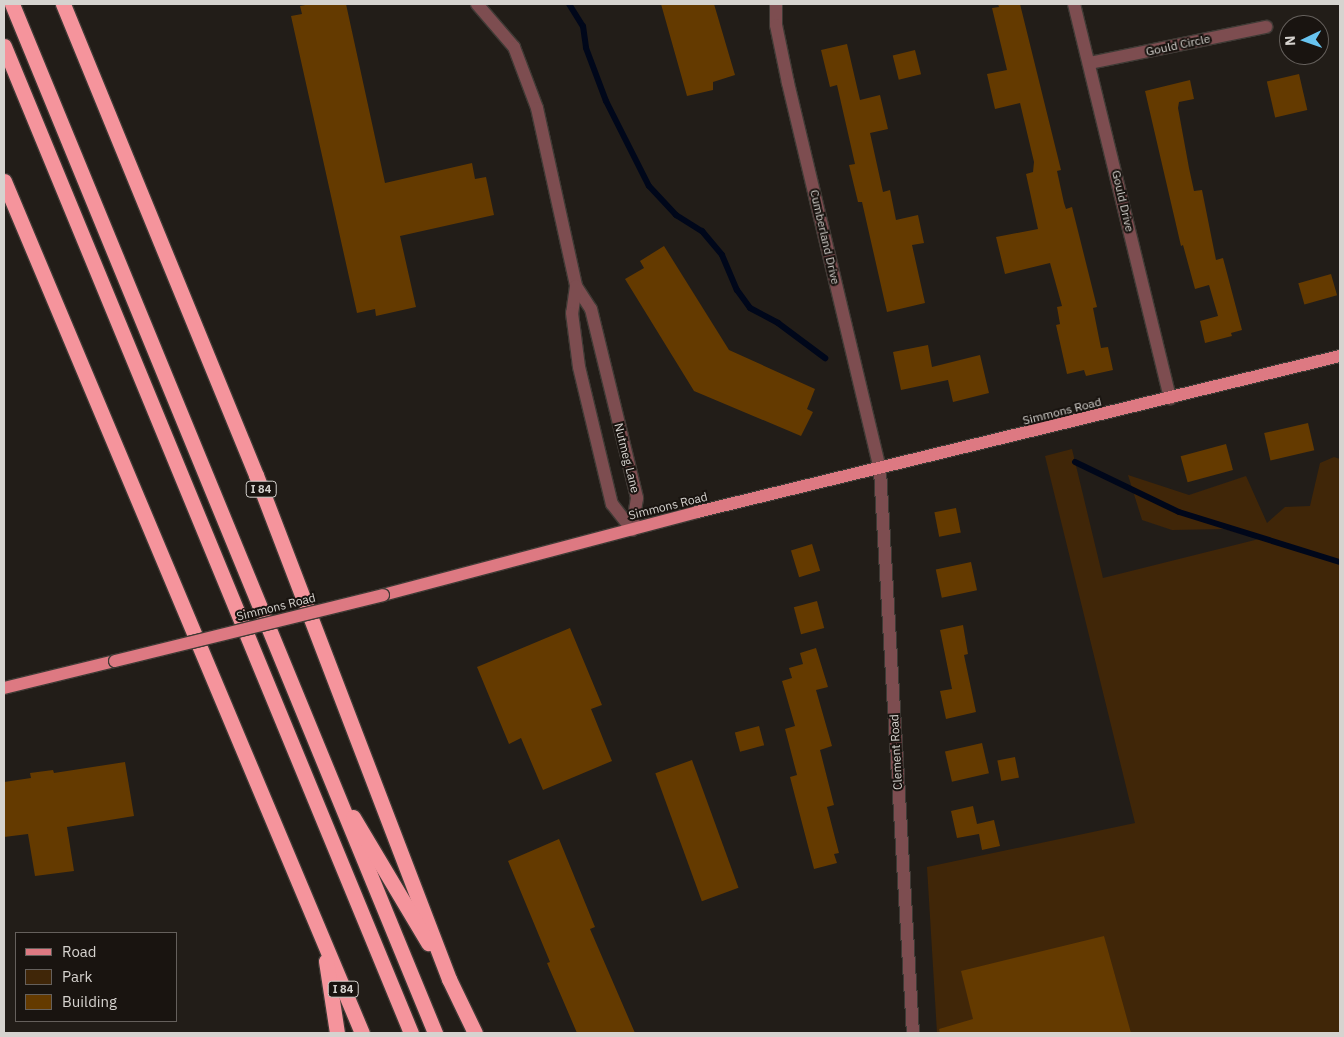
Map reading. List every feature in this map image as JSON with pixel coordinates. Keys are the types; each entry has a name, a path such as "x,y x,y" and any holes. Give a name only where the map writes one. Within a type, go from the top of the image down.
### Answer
{"highway":[{"path":"12,4 435,1033"},
{"name":"I 84","path":"63,4 256,475 450,979 475,1033"},
{"path":"4,46 410,1033"},
{"name":"I 84","path":"4,181 362,1033"},
{"path":"338,799 361,830 450,979"},
{"path":"324,945 337,1033"}],"main road":[{"name":"Simmons Road","path":"4,688 383,595 632,530 1340,356"}],"street":[{"name":"Nutmeg Lane","path":"477,4 514,47 537,108 576,286 591,309 637,498 632,530"},
{"name":"Cumberland Drive","path":"776,4 776,25 788,83 880,470"},
{"name":"Gould Drive","path":"1074,4 1090,63 1170,399"},
{"name":"Gould Circle","path":"1090,63 1266,27"},
{"name":"Nutmeg Lane","path":"576,286 572,313 579,367 612,504 632,530"},
{"path":"574,331 596,330"},
{"name":"Clement Road","path":"880,470 912,1033"}],"green space":[{"path":"1072,449 1103,578 1259,539 1224,529 1172,530 1142,520 1128,475 1189,495 1246,476 1267,523 1285,507 1310,506 1320,463 1334,457 1340,459 1340,1033 937,1033 927,867 1135,823 1045,456"}],"building":[{"path":"311,4 346,4 385,183 472,163 475,179 486,177 494,215 400,236 416,307 376,316 375,309 357,313 291,16 302,14 300,6"},
{"path":"661,4 714,4 735,75 713,82 713,90 687,96"},
{"path":"998,4 1020,4 1061,170 1057,171 1064,203 1066,209 1072,207 1097,307 1093,308 1101,348 1108,347 1113,370 1086,376 1084,370 1067,374 1056,325 1060,324 1057,307 1062,306 1050,263 1005,274 996,237 1038,229 1026,174 1033,172 1034,162 1020,103 995,109 987,74 1007,70 992,8 999,7"},
{"path":"847,44 860,100 880,95 888,129 870,133 883,192 890,190 896,220 918,215 924,243 912,245 925,303 887,312 862,202 858,202 849,165 855,164 837,85 830,87 821,50"},
{"path":"915,50 921,74 899,80 893,56"},
{"path":"1299,74 1307,110 1275,117 1267,81"},
{"path":"1190,80 1194,99 1179,102 1178,108 1189,168 1194,191 1202,190 1216,260 1223,258 1242,330 1231,333 1232,336 1205,343 1200,321 1218,316 1209,285 1195,289 1183,245 1181,246 1145,91"},
{"path":"664,246 729,350 815,389 807,409 813,412 801,436 694,391 625,279 644,268 640,261"},
{"path":"1331,274 1337,295 1304,305 1298,283"},
{"path":"928,345 932,367 980,355 989,393 953,402 948,380 901,390 893,352"},
{"path":"1308,423 1314,450 1270,460 1264,433"},
{"path":"1226,444 1233,470 1188,482 1181,456"},
{"path":"956,508 961,533 939,537 934,512"},
{"path":"812,544 820,571 799,577 791,550"},
{"path":"971,562 977,590 942,598 936,569"},
{"path":"817,601 824,628 801,634 794,607"},
{"path":"963,625 968,654 964,655 976,712 946,719 940,691 952,689 940,630"},
{"path":"570,628 602,705 591,709 612,761 543,790 521,738 509,744 477,667"},
{"path":"816,648 828,687 816,690 832,746 820,750 834,805 827,807 839,853 834,854 837,863 814,869 790,777 797,775 785,729 795,726 782,681 792,678 789,668 803,664 800,653"},
{"path":"759,726 764,745 740,752 735,732"},
{"path":"982,743 989,773 952,782 945,752"},
{"path":"1015,757 1019,778 1001,781 997,760"},
{"path":"692,760 739,888 702,901 655,773"},
{"path":"125,762 134,816 67,827 74,871 35,876 28,834 4,837 4,782 31,778 30,773 53,770 54,773"},
{"path":"973,806 977,824 994,820 1000,846 982,850 979,834 957,838 951,811"},
{"path":"559,839 595,927 590,929 635,1033 577,1033 547,963 550,962 508,861"},
{"path":"1104,936 1131,1033 940,1033 939,1029 973,1019 961,971"}],"waterway":[{"path":"569,4 583,26 586,48 606,101 649,186 676,215 702,231 722,255 737,290 750,308 778,323 825,358"},
{"path":"1075,462 1179,512 1340,562"}]}
